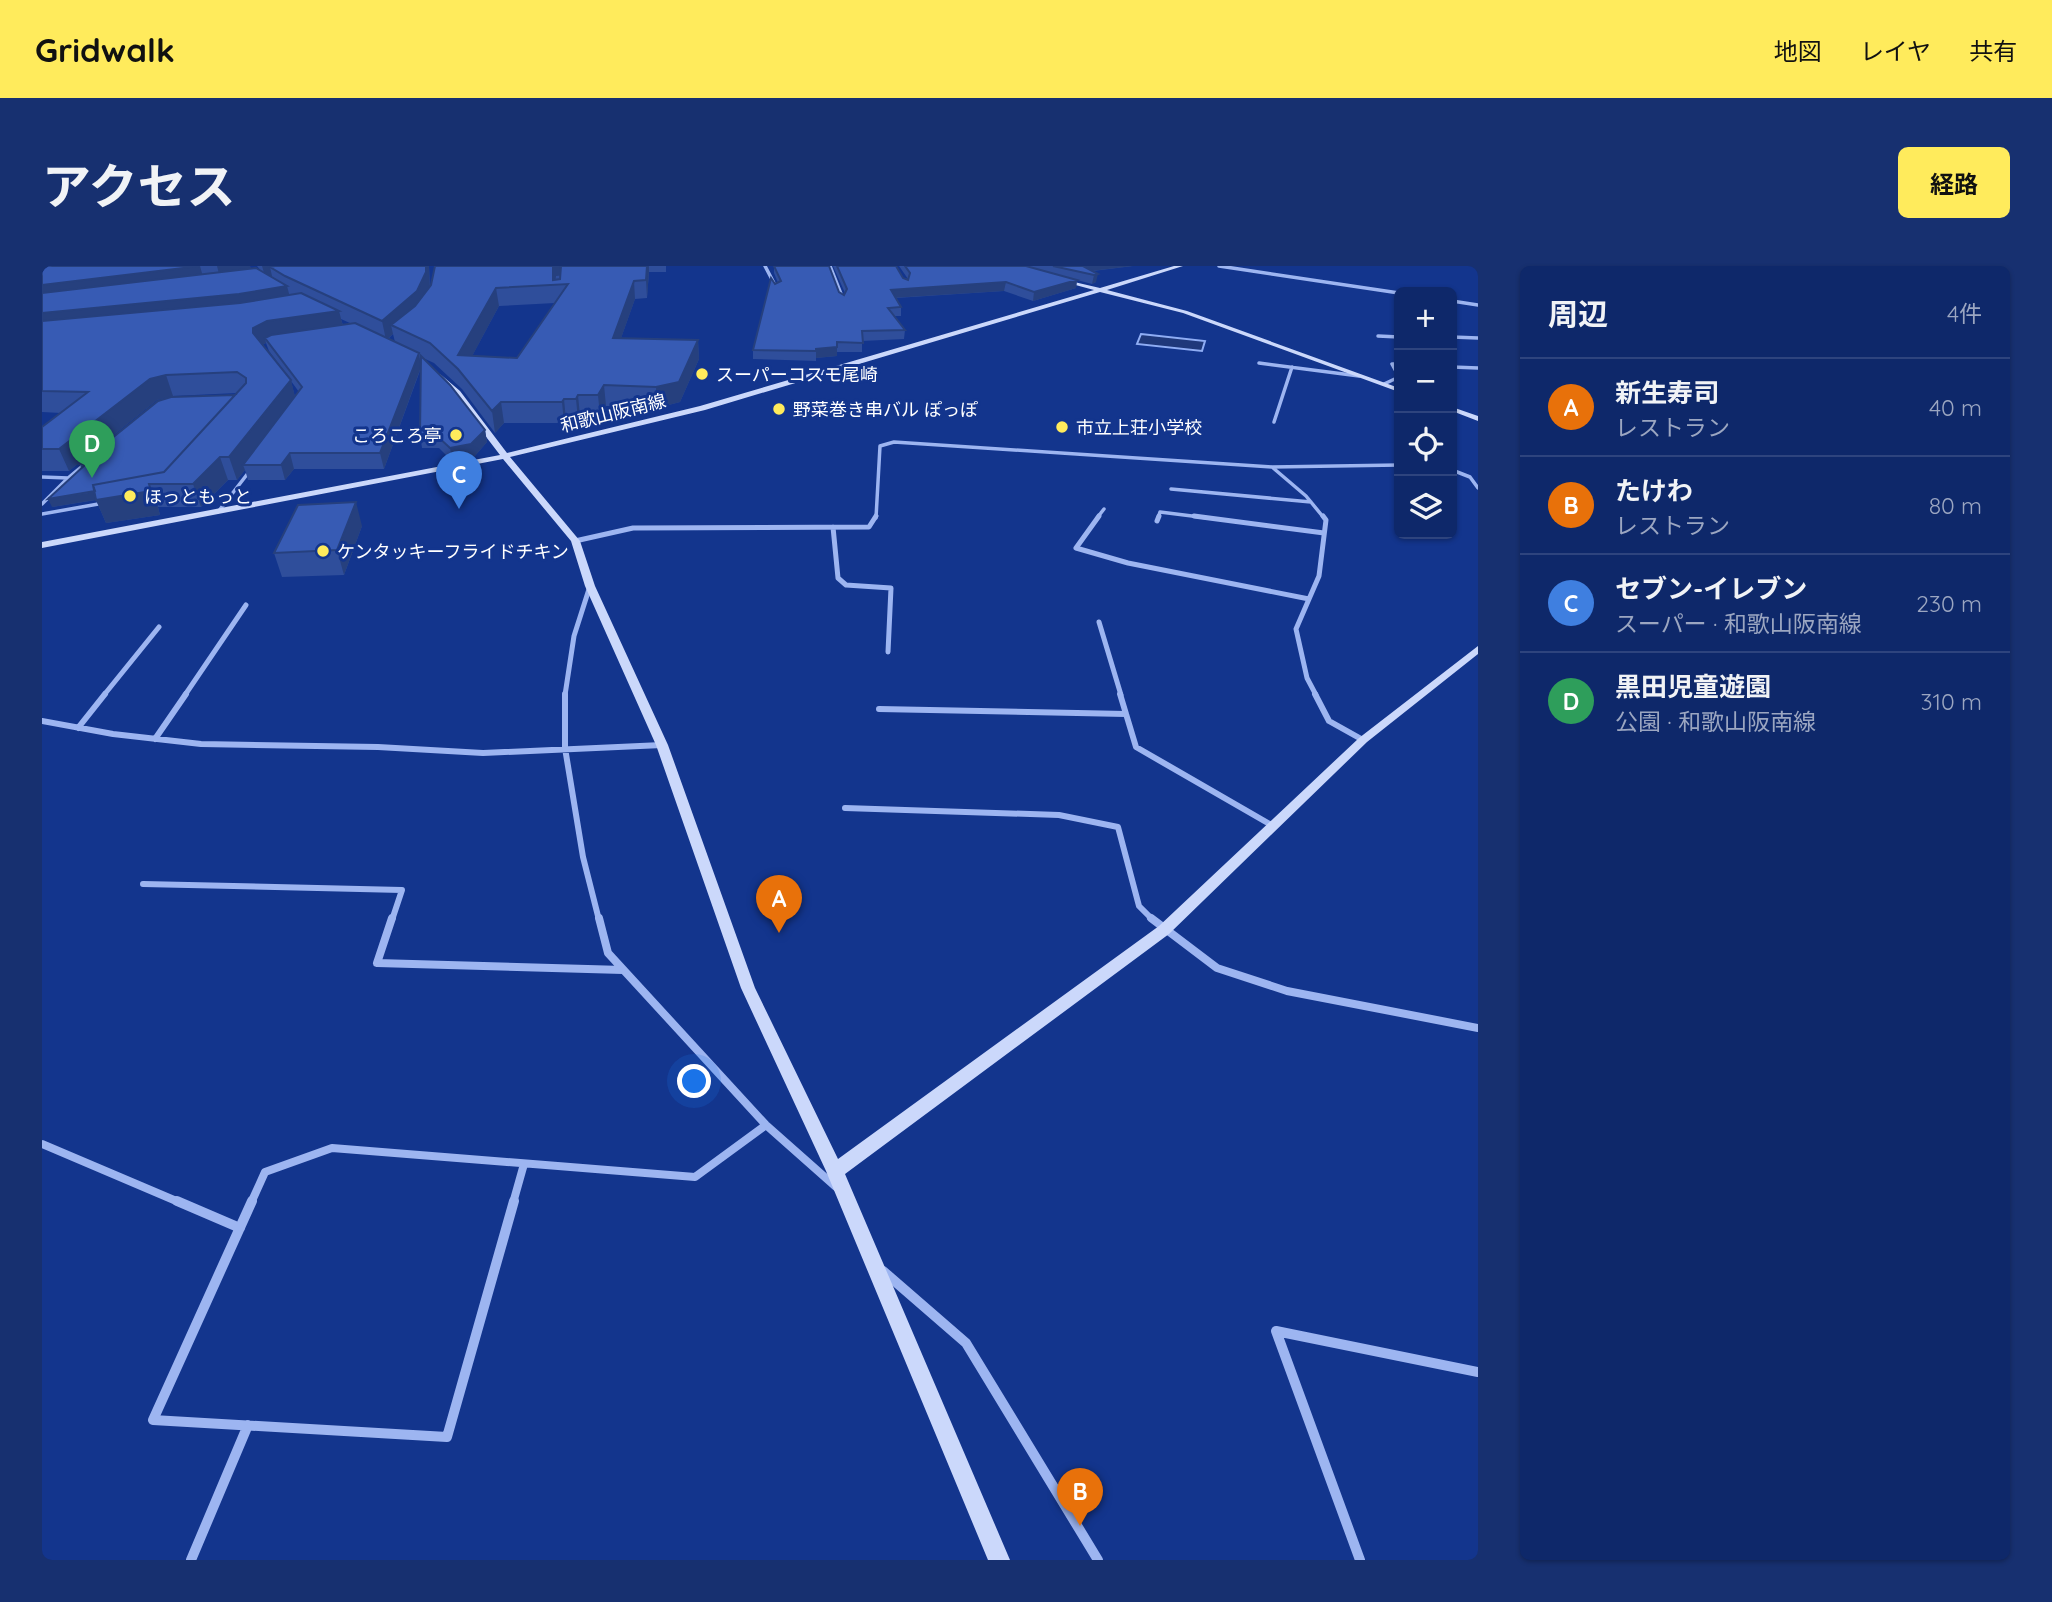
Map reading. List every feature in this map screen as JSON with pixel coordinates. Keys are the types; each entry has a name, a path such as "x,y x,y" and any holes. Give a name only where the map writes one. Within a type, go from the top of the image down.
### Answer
{"street":[{"path":"765,266 777,289"},
{"path":"830,266 843,299"},
{"name":"和歌山阪南線","path":"42,545 505,456 702,408 1180,266"},
{"path":"1219,266 1394,292"},
{"path":"1052,278 1185,312 1394,388"},
{"path":"1457,302 1478,305"},
{"path":"1378,336 1394,337"},
{"path":"1457,337 1478,338"},
{"path":"1259,363 1364,377"},
{"path":"430,366 457,393 575,541 590,586 662,745 748,988 846,1196 999,1560"},
{"path":"1457,366 1478,368"},
{"path":"1274,422 1292,367"},
{"path":"1384,384 1394,379"},
{"path":"1457,411 1478,419"},
{"path":"575,541 633,528 869,527 876,520 880,446 894,442 1272,467 1394,465"},
{"path":"42,504 88,462"},
{"path":"218,512 258,462"},
{"path":"1272,467 1311,502 1326,520 1319,576 1297,629 1307,678 1329,721 1363,740"},
{"path":"1457,472 1470,477 1478,488"},
{"path":"42,477 68,478"},
{"path":"1171,489 1311,502"},
{"path":"42,514 106,503"},
{"path":"1104,509 1076,548 1128,563 1309,599"},
{"path":"1157,521 1160,512 1324,533"},
{"path":"833,527 838,578 846,585 891,588 888,652"},
{"path":"590,586 574,636 565,687 565,748 583,857 608,953 766,1125 846,1196"},
{"path":"155,739 246,605"},
{"path":"1099,622 1136,747 1273,826"},
{"path":"78,728 159,627"},
{"path":"835,1171 1164,930 1363,740 1478,649"},
{"path":"879,709 1126,714"},
{"path":"42,721 201,744 378,747 483,753 662,745"},
{"path":"845,808 1059,815 1118,827 1139,906 1164,930 1217,968 1287,991 1478,1028"},
{"path":"143,884 402,890 377,963 623,970"},
{"path":"524,1164 447,1437 153,1420 265,1172 332,1148 695,1177 766,1125"},
{"path":"42,1144 240,1228"},
{"path":"874,1263 966,1343 1098,1560"},
{"path":"1360,1560 1276,1331 1478,1372"},
{"path":"191,1560 248,1425"}],"water":[{"path":"1141,334 1205,341 1202,351 1137,344"}],"building":[{"path":"42,266 200,266 42,285"},
{"path":"426,266 426,272 417,291 382,321 270,267"},
{"path":"435,266 553,266 553,280 560,279 561,266 647,266 646,280 634,281 613,338 698,340 679,382 656,387 604,385 598,395 578,395 576,399 564,399 562,402 501,402 492,411 458,369 430,343 391,325 415,306 431,285","holes":["568,284 517,358 458,355 496,288"]},
{"path":"774,266 829,266 839,292 844,295 847,289 837,266 896,266 903,278 908,280 910,273 905,266 1026,266 1077,280 1034,292 1006,282 891,290 901,307 888,308 905,330 862,331 863,343 837,342 837,347 816,351 753,350 771,278 775,284 781,281"},
{"path":"1053,266 1083,266 1098,274 1094,275"},
{"path":"256,268 287,286 239,294 42,313 42,293"},
{"path":"301,293 339,311 267,321 253,328 253,333 291,380 229,457 220,457 193,484 149,484 151,491 96,500 93,485 164,472 246,383 246,378 237,372 166,375 150,379 59,449 42,449 42,427 88,392 42,391 42,321 240,303"},
{"path":"355,323 419,353 380,453 290,453 281,465 243,465 302,387 265,338"},
{"path":"421,356 450,385 485,430 471,444 450,448 436,435 420,435"},
{"path":"235,395 164,472 93,485 95,491 48,499 86,464 80,464 158,401 171,397"},
{"path":"356,502 337,550 274,553 298,505"}],"place":[{"name":"スーパーコスモ尾崎","path":"702,374"},
{"name":"野菜巻き串バル ぽっぽ","path":"779,409"},
{"name":"市立上荘小学校","path":"1062,427"},
{"name":"ころころ亭","path":"456,435"},
{"name":"黒田児童遊園","path":"92,478"},
{"name":"ほっともっと","path":"130,496"},
{"name":"セブン-イレブン","path":"459,509"},
{"name":"ケンタッキーフライドチキン","path":"323,551"},
{"name":"新生寿司","path":"779,933"},
{"name":"たけわ","path":"1080,1526"}]}
